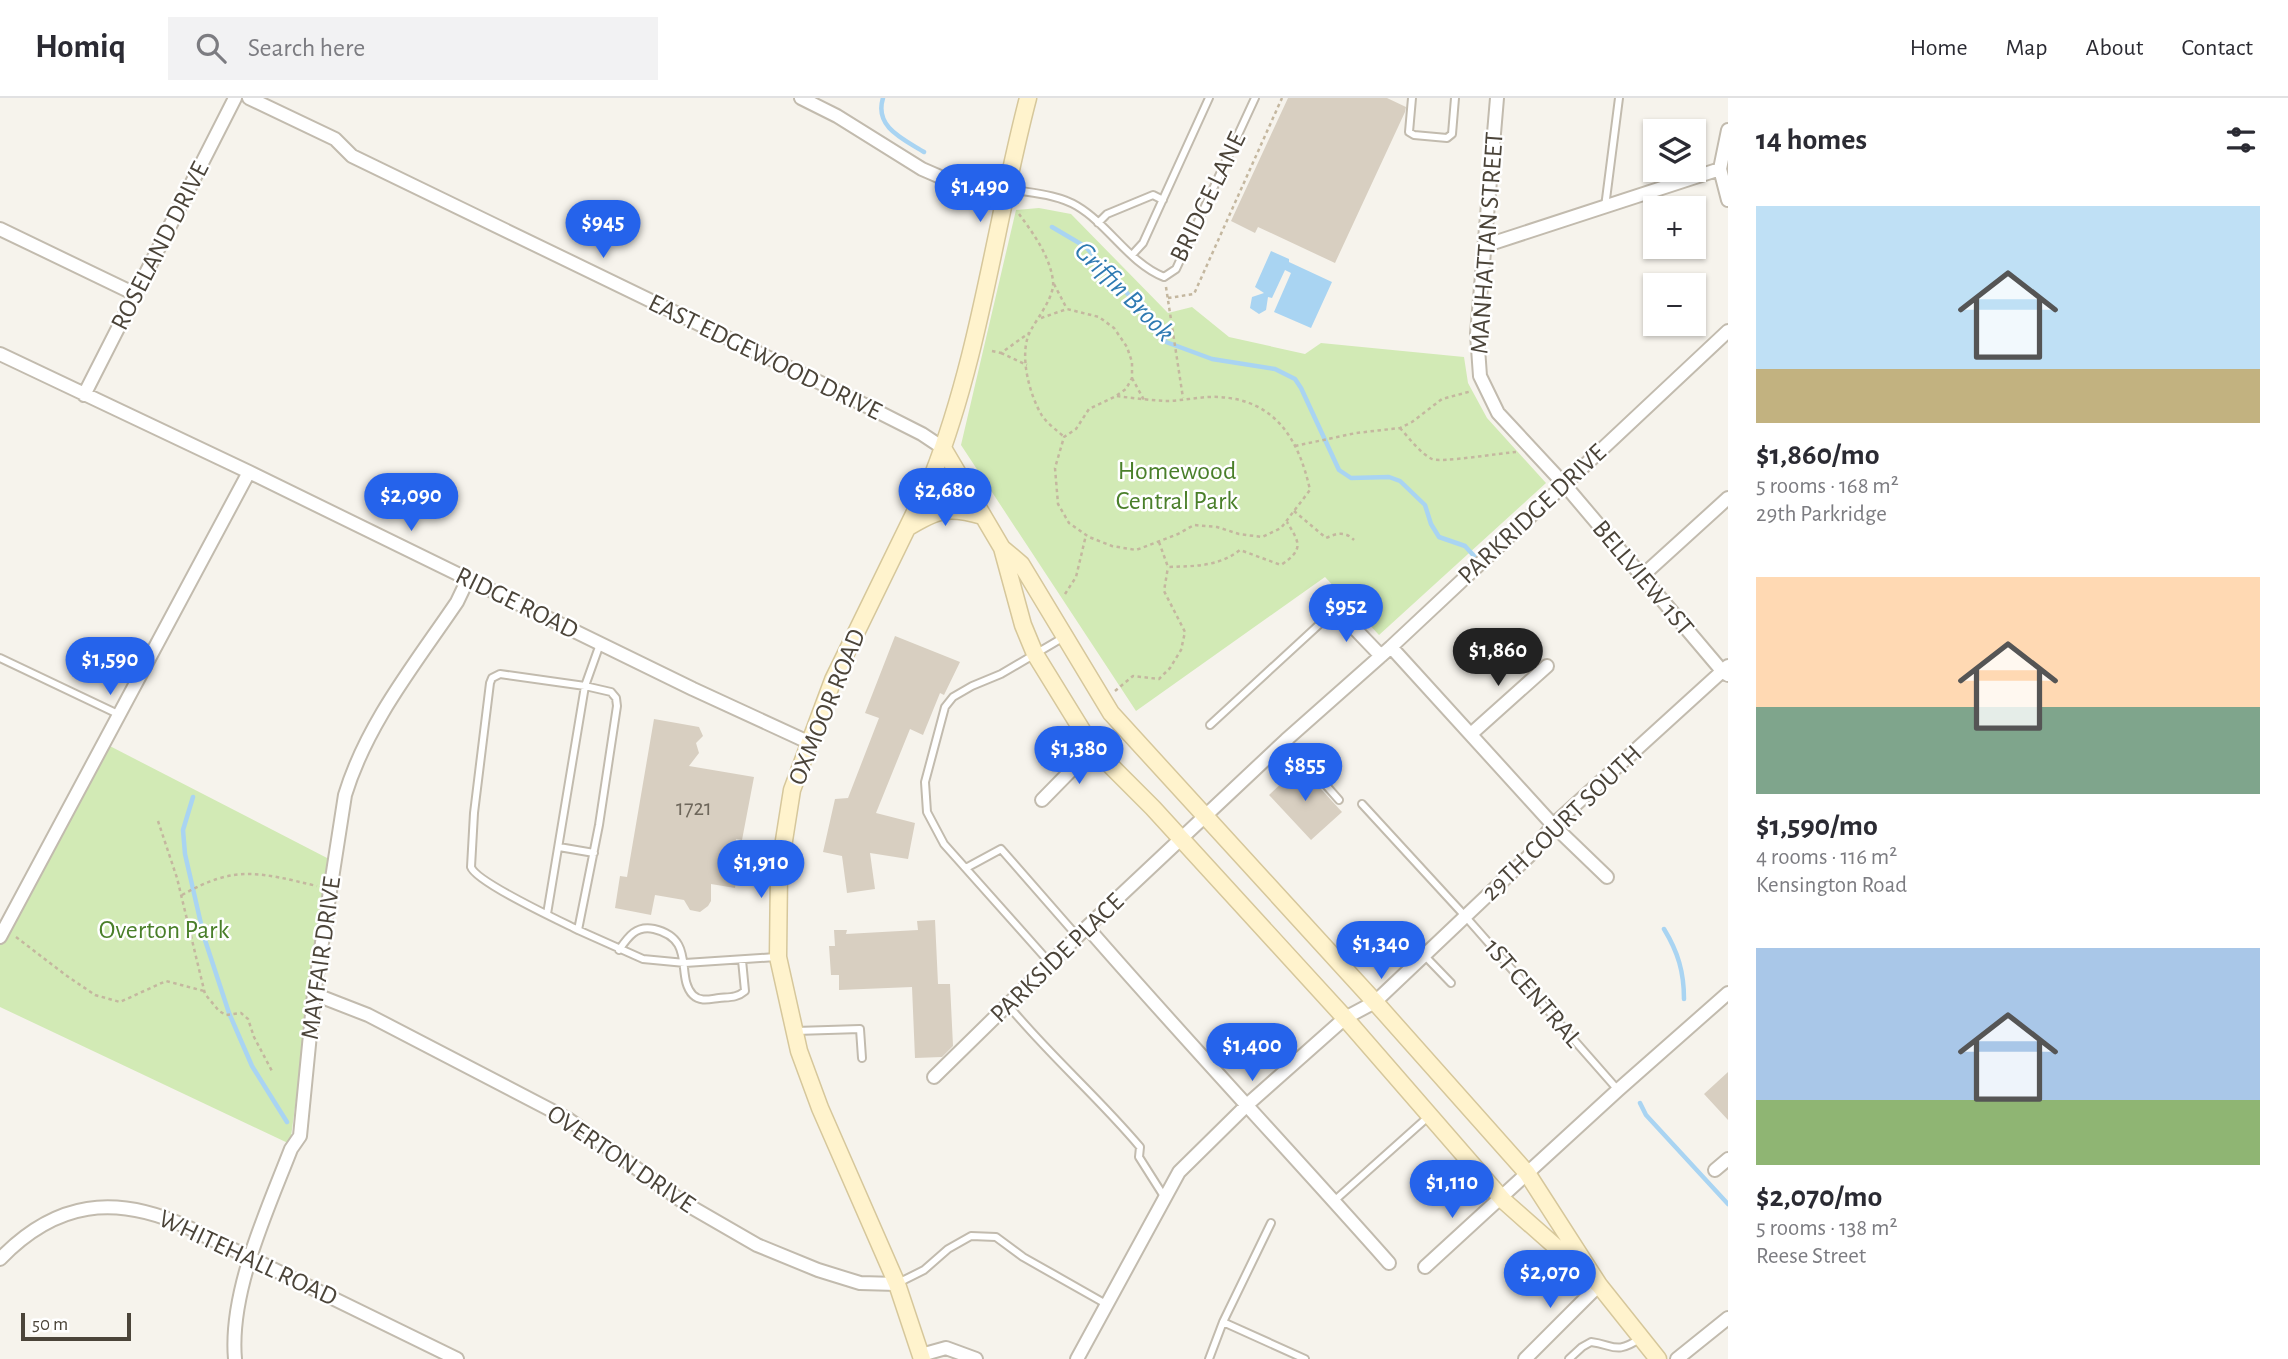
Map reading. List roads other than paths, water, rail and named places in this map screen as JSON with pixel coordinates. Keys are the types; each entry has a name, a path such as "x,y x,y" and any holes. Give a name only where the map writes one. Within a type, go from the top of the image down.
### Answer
{"main road":[{"name":"OXMOOR ROAD","path":"921,1357 897,1284 820,1108 799,1051 778,957 779,872 792,790 808,742 833,680 943,448 975,335 1028,98"},
{"path":"943,448 1002,548 1023,625 1035,654 1093,748 1181,839 1345,1018 1502,1198 1599,1284"},
{"path":"905,530 934,512 947,509 983,516"},
{"path":"1002,548 1021,564 1111,713 1527,1173 1599,1284 1658,1359"}],"street":[{"name":"ROSELAND DRIVE","path":"84,395 235,98"},
{"name":"EAST EDGEWOOD DRIVE","path":"249,98 335,139 352,156 842,393 922,434 943,448"},
{"path":"802,98 837,116 922,169 952,182 1007,188"},
{"name":"MANHATTAN STREET","path":"1497,98 1477,334 1480,376 1498,412 1564,484"},
{"path":"1728,130 1720,169 1728,200"},
{"path":"1484,246 1720,169"},
{"path":"0,229 135,294"},
{"name":"PARKRIDGE DRIVE","path":"1181,839 1728,331"},
{"name":"RIDGE ROAD","path":"0,354 808,742"},
{"path":"2,933 249,472"},
{"name":"BELLVIEW 1ST","path":"1564,484 1641,577 1726,671"},
{"path":"1641,577 1728,498"},
{"name":"MAYFAIR DRIVE","path":"235,1359 233,1338 248,1259 291,1149 300,1136 314,994 345,795 360,752 380,715 457,602 468,579"},
{"path":"1336,608 1386,651 1471,734 1553,825 1607,877"},
{"path":"1471,734 1547,666"},
{"name":"29TH COURT SOUTH","path":"1077,1359 1179,1172 1248,1104 1345,1018 1375,1002 1529,856 1553,825 1726,671"},
{"path":"1042,800 1093,748"},
{"name":"PARKSIDE PLACE","path":"934,1077 1181,839"},
{"path":"1083,932 1248,1104 1389,1263"},
{"name":"OVERTON DRIVE","path":"314,994 368,1014 568,1119 686,1204 757,1245 818,1270 860,1283 897,1284"},
{"path":"1425,1267 1723,998 1728,1013"},
{"path":"1715,1170 1728,1159"},
{"name":"WHITEHALL ROAD","path":"0,1259 20,1238 40,1224 64,1214 116,1207 144,1210 165,1217 457,1359"},
{"path":"1525,1359 1599,1284"},
{"path":"1677,1359 1728,1318"},
{"path":"921,1357 946,1348 976,1359"}],"lane":[{"path":"1132,255 1143,243 1209,98"},
{"name":"BRIDGE LANE","path":"1007,188 1069,202 1086,212 1149,271 1164,277 1176,269 1255,98"},
{"path":"1412,98 1409,132 1413,135 1447,138 1452,134 1455,98"},
{"path":"1605,207 1619,98"},
{"path":"1098,223 1107,214 1153,195 1163,200"},
{"path":"1210,725 1336,608"},
{"path":"1051,963 944,844 927,812 926,782 945,706 953,697 1001,674 1064,637"},
{"path":"547,914 585,686 600,644"},
{"path":"0,658 120,715"},
{"path":"578,930 594,853 618,706 616,698 611,692 585,686 500,674 492,678 490,683 474,813 471,867 474,874 578,930 643,959 685,963 778,957"},
{"path":"1286,740 1339,800"},
{"name":"1ST CENTRAL","path":"1362,804 1618,1090"},
{"path":"559,847 594,853"},
{"path":"966,868 1001,849 1083,932"},
{"path":"619,950 636,930 648,928 665,931 674,938 685,963 687,986 691,993 703,1000 734,997 745,991 742,960"},
{"path":"1424,955 1451,984"},
{"path":"1008,1005 1117,1119 1140,1147 1139,1157 1165,1198"},
{"path":"794,1031 860,1030 862,1058"},
{"path":"1334,1201 1430,1115"},
{"path":"1209,1359 1223,1322 1271,1223"},
{"path":"897,1284 923,1270 948,1249 971,1236 996,1237 1023,1257 1107,1304"},
{"path":"1223,1322 1305,1359"},
{"path":"1569,1359 1581,1347 1591,1342 1611,1349 1629,1345 1641,1338"}],"water":[{"path":"1271,251 1332,282 1311,328 1274,312 1291,273 1285,270 1272,298 1268,297 1266,310 1259,314 1250,308 1252,297 1264,293 1255,287"}],"waterway":[{"name":"Griffin Brook","path":"883,98 881,108 886,124 899,137 924,152"},
{"name":"Griffin Brook","path":"1052,227 1086,247 1151,320 1166,342 1212,359 1275,369 1295,379 1339,470 1351,478 1389,477 1400,481 1425,505 1431,524 1439,537 1465,546 1475,557"},
{"path":"193,797 183,830 185,854 204,937 229,1013 252,1066 287,1122"},
{"name":"Griffin Brook","path":"1664,929 1679,962 1684,999"},
{"name":"Griffin Brook","path":"1640,1103 1646,1115 1728,1204"}],"park label":[{"name":"Homewood Central Park","path":"1177,486"},
{"name":"Overton Park","path":"164,930"}]}
